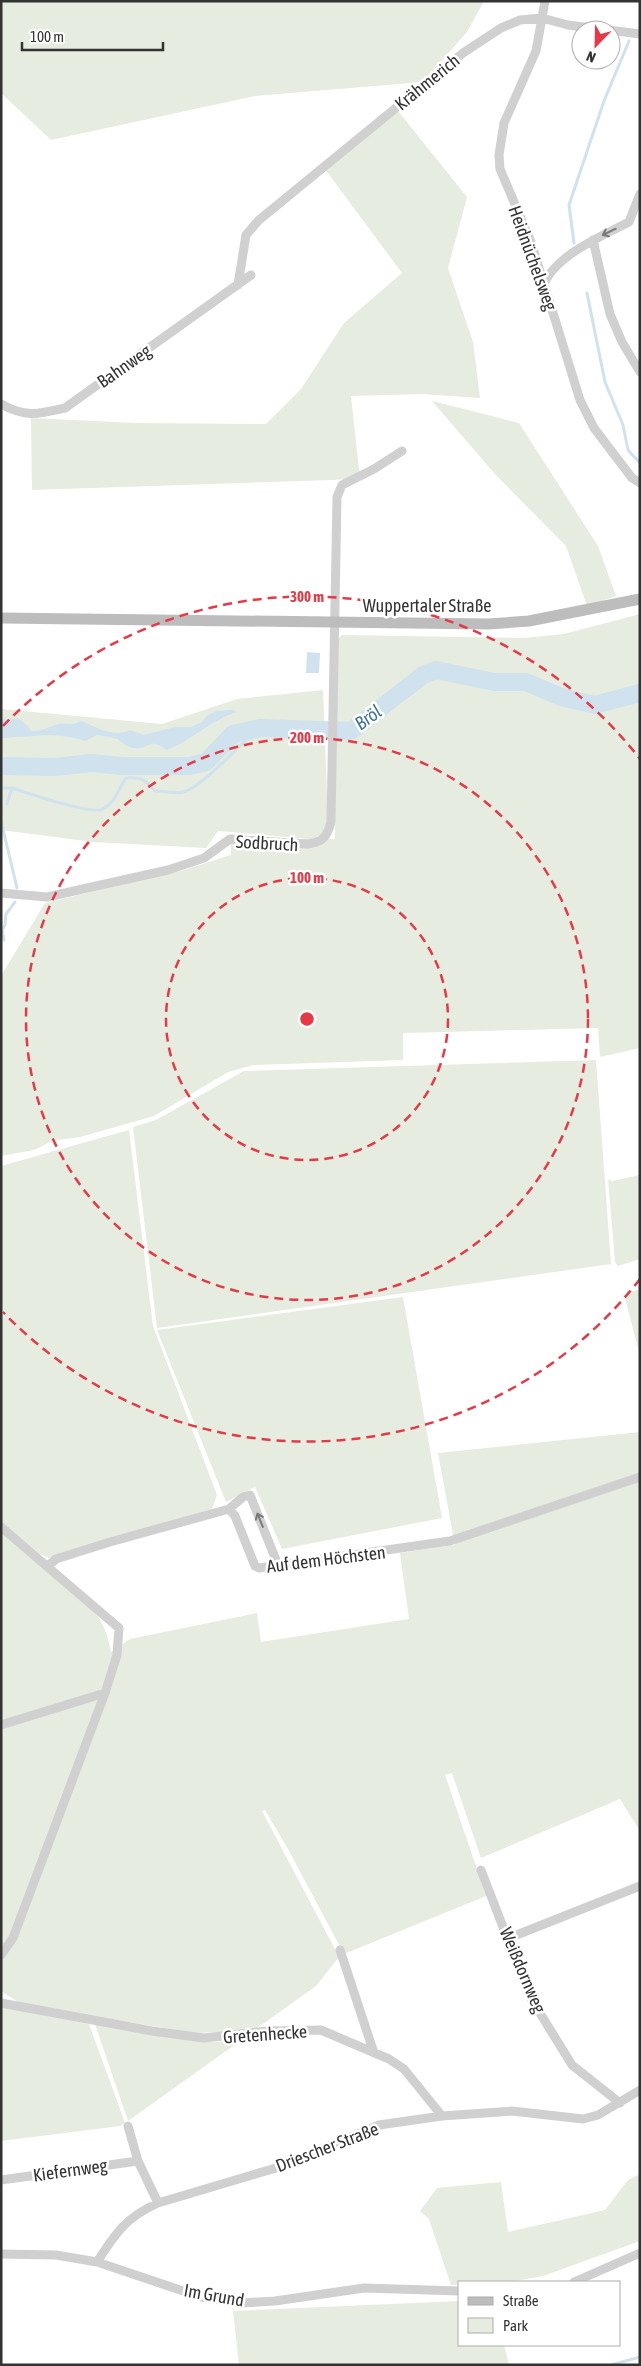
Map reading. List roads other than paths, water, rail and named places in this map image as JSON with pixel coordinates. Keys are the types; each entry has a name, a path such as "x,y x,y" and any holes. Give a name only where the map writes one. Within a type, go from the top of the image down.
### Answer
{"main road":[{"name":"Wuppertaler Straße","path":"1,618 488,624 538,620 640,599"}],"street":[{"name":"Heidnüchelsweg","path":"545,1 536,51 504,123 499,155 500,169 531,242 580,400 594,428 632,478 640,483"},
{"path":"542,18 568,25 640,34"},
{"name":"Krähmerich","path":"238,285 246,235 277,204 463,53 501,28 520,20 542,18"},
{"path":"544,284 549,272 593,240 630,222 640,194"},
{"path":"593,240 610,314 622,342 640,372"},
{"name":"Bahnweg","path":"1,404 19,413 38,414 65,408 251,275"},
{"name":"Sodbruch","path":"1,893 47,897 168,870 204,858 230,839 308,844 319,843 327,836 331,822 337,497 342,486 374,470 402,452"},
{"name":"Auf dem Höchsten","path":"229,1509 235,1516 255,1566 259,1568 450,1541 640,1477"},
{"path":"48,1566 56,1559 229,1509 243,1497 250,1495 278,1565"},
{"path":"1,1527 119,1628 117,1655 105,1693 14,1938 1,1955"},
{"path":"1,1725 105,1693"},
{"name":"Weißdornweg","path":"481,1870 509,1938 519,1971 530,1997 572,2065 620,2103"},
{"path":"509,1938 640,1886"},
{"path":"340,1950 374,2053"},
{"name":"Gretenhecke","path":"1,2002 152,2031 204,2038 267,2031 321,2030 374,2053 404,2069 442,2116"},
{"name":"Driescher Straße","path":"97,2262 124,2222 142,2210 158,2203 279,2167 379,2125 442,2116 512,2111 583,2119 598,2115 640,2090"},
{"path":"128,2126 138,2161 158,2203"},
{"name":"Kiefernweg","path":"1,2180 138,2161"},
{"path":"576,2281 640,2253"},
{"name":"Im Grund","path":"1,2254 56,2254 97,2262 201,2297 240,2303 275,2301 364,2288 458,2291"}],"water":[{"path":"307,652 320,653 319,673 306,673"},
{"path":"232,710 237,712 219,720 167,750 156,744 139,748 131,747 117,739 97,735 85,741 53,735 1,738 1,720 18,718 31,731 43,730 58,724 72,724 81,721 111,732 117,733 130,730 144,735 175,727 191,727 202,722 208,715 216,711"}],"waterway":[{"path":"574,243 569,205 604,101 629,41"},
{"path":"587,293 605,382 623,425 628,450 640,463"},
{"name":"Bröl","path":"1,766 56,767 91,763 123,766 190,766 206,762 233,734 260,728 351,731 423,675 436,670 494,682 526,682 561,697 595,705 640,693"},
{"path":"7,804 12,788 74,806 87,809 103,809 114,799 126,778 142,780 155,791 183,792 211,774 257,729"},
{"path":"1,788 12,788"},
{"path":"1,821 17,888"},
{"path":"4,940 2,930 5,925 6,914 15,902"},
{"path":"611,2365 640,2357"}]}
